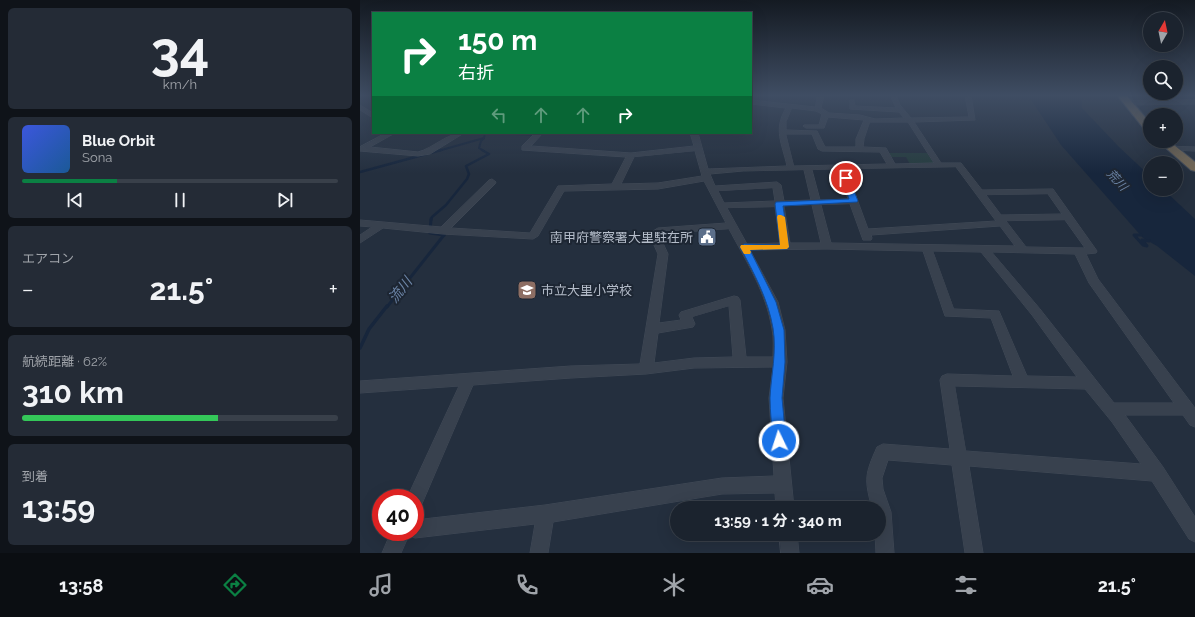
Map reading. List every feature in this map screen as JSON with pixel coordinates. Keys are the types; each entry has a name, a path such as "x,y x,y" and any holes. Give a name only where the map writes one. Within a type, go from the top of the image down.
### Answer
{"highway":[{"path":"1172,148 1195,168"}],"street":[{"path":"783,121 781,128 789,153 791,168"},
{"path":"799,126 822,127 823,121"},
{"path":"859,150 860,139 867,121"},
{"path":"906,121 916,121"},
{"path":"910,121 939,165"},
{"path":"782,132 815,132 822,149 883,150 892,166"},
{"path":"361,149 389,134"},
{"path":"361,149 418,154 427,152 458,134"},
{"path":"538,134 525,148 631,156 698,148"},
{"path":"694,134 708,180 758,272 772,302 779,330 780,362 776,398 784,501"},
{"path":"1183,147 1195,149"},
{"path":"615,187 631,156"},
{"path":"360,223 380,226 533,236 561,188 658,186 708,180 743,169 939,165 958,166 1023,250"},
{"path":"841,167 871,247"},
{"path":"807,168 827,246"},
{"path":"708,180 777,185 784,247"},
{"path":"436,230 492,182"},
{"path":"744,247 827,246 1092,251 1050,191 980,193"},
{"path":"721,206 854,201"},
{"path":"865,232 1001,220 1069,217"},
{"path":"360,240 380,226"},
{"path":"646,369 662,254 658,243 658,231 732,226"},
{"path":"927,248 949,313 995,314 1022,381"},
{"path":"984,249 1036,312 1088,383 1111,410 1157,473 1195,533"},
{"path":"1078,251 1093,280 1191,415"},
{"path":"652,328 688,324 685,315 734,300 740,363"},
{"path":"360,387 571,372 646,369 694,363 780,362"},
{"path":"420,489 469,379"},
{"path":"974,553 947,380 1088,383"},
{"path":"1111,410 1191,415"},
{"path":"885,553 882,512 875,489 874,478 883,452 1157,473"},
{"path":"424,528 545,514 722,486 782,484"},
{"path":"539,553 545,514"},
{"path":"391,553 396,541"},
{"path":"789,541 790,553"}],"green space":[{"path":"889,153 927,153 935,165 911,166 906,157 891,157"}],"water":[{"name":"荒川","path":"1045,121 1094,121 1143,169 1143,196 1170,196 1195,219 1195,276 1157,246 1143,238 1061,145"}],"waterway":[{"path":"484,138 485,134"},
{"path":"512,134 542,134"},
{"path":"438,151 484,138"},
{"path":"484,138 481,141 479,148 484,151"},
{"path":"360,172 441,150"},
{"path":"431,220 432,217 446,205 467,179 469,174 466,166 489,154 482,150"},
{"name":"流川","path":"387,307 444,235 430,233 431,219"},
{"path":"1141,235 1134,235 1143,245 1147,246 1142,240 1149,241"},
{"name":"流川","path":"360,348 369,329 387,306"}],"slow traffic":[{"path":"747,252 744,247 784,247 781,217"}],"place":[{"name":"南甲府警察署大里駐在所","path":"707,237"},
{"name":"市立大里小学校","path":"527,290"}],"route":[{"path":"779,441 776,398 780,362 779,330 772,302 744,247 784,247 779,204 854,201 846,178"}]}
